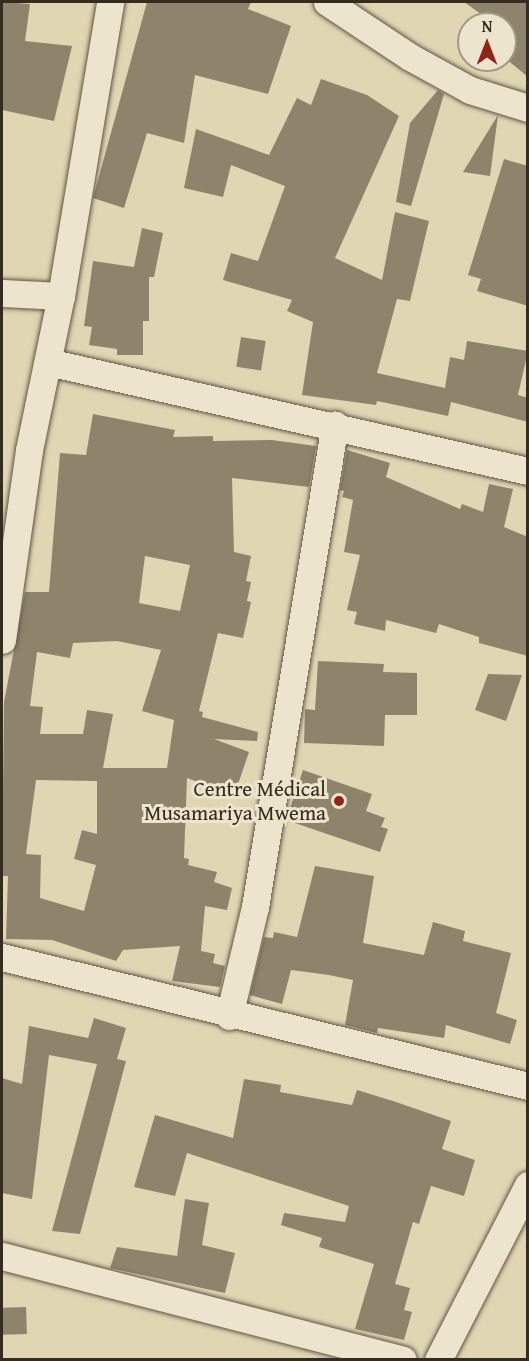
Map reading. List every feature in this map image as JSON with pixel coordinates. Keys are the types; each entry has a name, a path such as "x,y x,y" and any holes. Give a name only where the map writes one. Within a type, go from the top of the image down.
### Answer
{"street":[{"path":"2,640 29,450 61,296 110,2"},
{"path":"327,2 410,57 470,90 528,108"},
{"path":"2,293 61,296"},
{"path":"48,362 335,425 528,471"},
{"path":"229,1016 255,907 335,425"},
{"path":"2,957 229,1016 528,1086"},
{"path":"438,1359 528,1185"},
{"path":"2,1256 403,1359"}],"building":[{"path":"3,2 30,4 25,41 72,46 54,121 2,110"},
{"path":"147,2 251,2 248,9 291,26 268,94 195,75 184,143 147,133 124,208 93,198"},
{"path":"464,2 528,2 528,77 517,68 517,12 478,12"},
{"path":"321,79 367,95 399,116 335,258 382,280 395,212 429,221 410,301 397,299 377,373 445,388 450,357 464,360 467,341 528,351 518,395 528,398 528,422 451,402 448,416 377,401 376,405 302,395 313,322 287,311 292,300 223,280 231,253 258,261 285,186 231,165 223,197 184,188 196,129 269,155 297,98 311,105"},
{"path":"438,90 444,94 411,206 396,202 410,123"},
{"path":"498,115 490,176 463,172"},
{"path":"504,159 528,166 528,306 477,291 481,279 468,275"},
{"path":"142,228 163,233 154,277 149,277 149,321 143,321 143,355 117,355 117,349 89,345 92,327 84,326 93,261 134,267"},
{"path":"241,337 266,341 261,371 236,367"},
{"path":"93,414 175,430 173,437 213,436 213,441 272,440 316,446 309,487 232,478 234,552 251,556 246,581 251,582 247,601 251,602 243,638 218,633 199,711 203,712 202,717 258,732 257,741 214,739 249,752 234,796 187,778 184,858 189,859 188,865 217,872 214,882 232,888 227,910 205,906 201,951 215,954 213,963 225,966 220,987 172,981 180,946 123,950 116,961 52,940 6,939 8,876 2,876 4,702 25,592 49,592 60,453 86,455","holes":["145,556 190,565 180,611 139,603","117,641 161,650 142,711 174,720 167,768 103,768 113,714 87,710 83,734 40,734 43,707 30,706 37,652 70,658 73,643","36,780 97,781 97,834 82,830 74,859 96,865 84,911 40,898 41,855 26,854"]},
{"path":"347,450 390,463 386,477 460,509 462,504 483,512 489,484 513,489 504,527 528,537 528,656 479,643 479,637 439,624 436,633 386,620 385,631 354,624 357,612 347,610 360,555 344,552 353,500 342,497 344,491 340,490"},
{"path":"318,661 384,664 383,672 417,673 417,715 385,715 384,746 304,743 305,709 315,710"},
{"path":"488,674 522,675 506,721 475,710"},
{"path":"303,770 372,794 366,811 385,818 381,827 388,829 380,852 286,820"},
{"path":"315,866 374,876 363,943 424,955 433,922 465,931 463,941 511,953 496,1013 517,1020 510,1044 446,1025 444,1038 378,1028 377,1033 345,1025 353,980 329,975 291,970 282,1004 250,995 264,937 273,938 274,932 297,937"},
{"path":"94,1018 126,1028 117,1059 126,1061 80,1234 52,1231 97,1064 49,1055 32,1199 2,1193 2,1078 22,1084 29,1026 88,1038"},
{"path":"244,1079 281,1085 280,1092 352,1105 357,1090 451,1121 442,1149 475,1160 464,1196 431,1186 419,1224 413,1222 395,1284 410,1288 404,1310 412,1312 404,1340 355,1329 374,1264 319,1247 322,1238 281,1225 284,1213 345,1222 349,1206 187,1153 175,1196 134,1187 155,1115 233,1138"},
{"path":"185,1199 209,1203 202,1245 235,1253 225,1293 110,1268 117,1247 177,1256"},
{"path":"26,1307 27,1334 3,1335 2,1308"}],"place":[{"name":"Centre Médical Musamariya Mwema","path":"339,801"}]}
